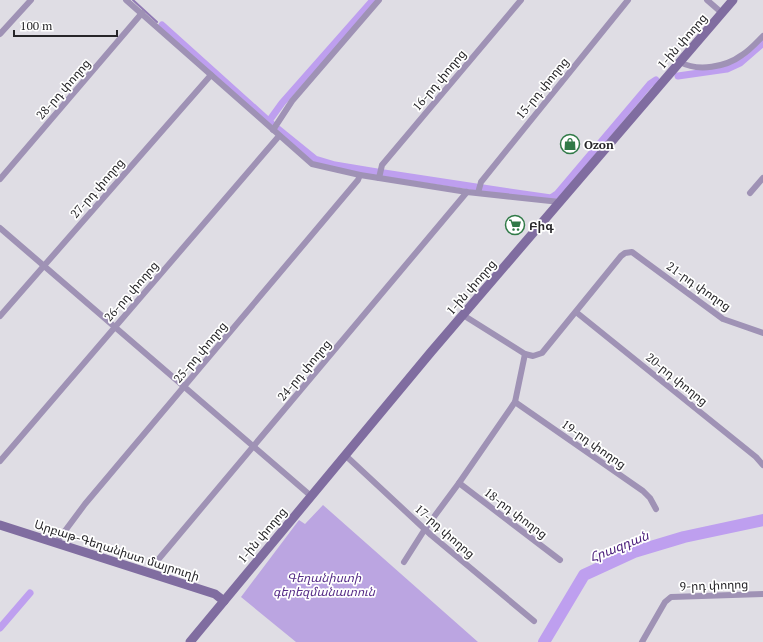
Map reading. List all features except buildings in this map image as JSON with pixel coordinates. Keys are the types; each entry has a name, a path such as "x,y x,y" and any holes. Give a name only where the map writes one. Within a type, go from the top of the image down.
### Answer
{"main road":[{"name":"1-ին փողոց","path":"190,642 462,316 733,0"},
{"name":"Արբաթ-Գեղանիստ մայրուղի","path":"0,525 216,594 224,601"}],"street":[{"path":"0,34 31,0"},
{"path":"126,0 312,164 360,175 467,192 560,202"},
{"path":"273,130 292,101 379,0"},
{"name":"16-րդ փողոց","path":"379,178 382,165 521,0"},
{"name":"15-րդ փողոց","path":"478,193 481,182 628,0"},
{"path":"706,0 722,13"},
{"name":"28-րդ փողոց","path":"0,179 142,13"},
{"path":"680,62 686,66 700,68 731,62 743,55 763,36"},
{"name":"27-րդ փողոց","path":"0,316 211,75"},
{"name":"26-րդ փողոց","path":"0,461 279,136"},
{"name":"25-րդ փողոց","path":"56,543 85,504 185,387 358,180 360,175"},
{"path":"750,193 763,178"},
{"name":"24-րդ փողոց","path":"157,561 467,192"},
{"path":"0,228 311,496"},
{"name":"21-րդ փողոց","path":"576,312 620,256 625,253 632,252 723,319 762,332"},
{"path":"462,316 525,354 533,356 542,354 576,312"},
{"name":"20-րդ փողոց","path":"576,312 750,452 763,465"},
{"path":"404,562 425,529 460,483 515,402 525,354"},
{"name":"19-րդ փողոց","path":"515,402 642,491 650,498 656,509"},
{"name":"17-րդ փողոց","path":"345,455 425,529 534,621"},
{"name":"18-րդ փողոց","path":"460,483 560,560"},
{"name":"9-րդ փողոց","path":"642,642 665,602 671,597 763,594"}],"green space":[{"name":"Գեղանիստի գերեզմանատուն","path":"323,505 478,642 296,642 241,597 299,520 305,524"}],"waterway":[{"path":"133,0 157,22"},
{"path":"269,121 282,103 373,0"},
{"path":"162,25 272,124"},
{"path":"678,76 727,69 740,63 763,43"},
{"path":"483,188 551,198 557,194 650,84 656,80"},
{"path":"278,129 315,159 335,165 377,172"},
{"path":"384,173 476,187"},
{"name":"Հրազդան","path":"544,642 584,575 634,552 684,537 763,520"},
{"path":"0,628 30,593"}],"place":[{"name":"Ozon","path":"570,144"},
{"name":"Բիգ","path":"515,225"}]}
